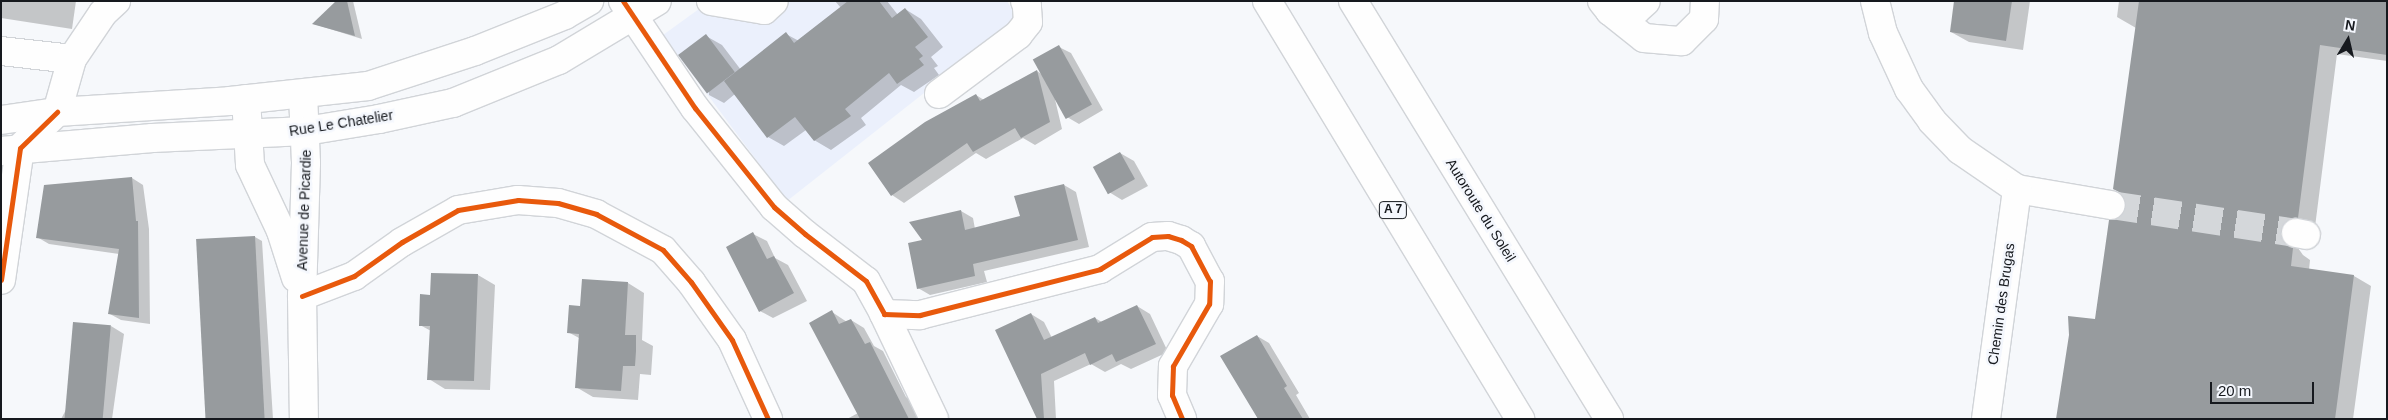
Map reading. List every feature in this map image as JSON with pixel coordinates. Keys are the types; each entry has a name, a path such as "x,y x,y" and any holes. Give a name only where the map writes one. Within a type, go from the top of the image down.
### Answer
{"main road":[{"path":"1,280 10,150 57,112 72,59 102,13 116,1"},
{"path":"1,120 57,112 246,99 368,86 475,50 565,15 588,1"},
{"name":"Rue Le Chatelier","path":"10,150 152,138 306,131 379,119 453,103 559,60 628,9 657,1"},
{"path":"711,1 764,10 774,1"},
{"path":"939,94 1018,35 1028,22 1028,6 1025,1"},
{"name":"A 7","path":"1267,1 1520,419"},
{"name":"Autoroute du Soleil","path":"1352,1 1609,419"},
{"path":"1606,6 1636,10 1646,1"},
{"path":"1606,6 1644,38 1682,42 1704,18 1705,1"},
{"path":"1875,1 1883,33 1909,89 1932,121 1960,150 2017,189 2111,205"},
{"path":"628,9 696,108 774,207 805,234 866,281 884,314 934,419"},
{"path":"1,51 72,59"},
{"name":"Avenue de Picardie","path":"303,94 306,131 302,296 304,419"},
{"name":"Avenue de Picardie","path":"246,99 250,165 281,231 302,296"},
{"name":"Chemin des Brugas","path":"1986,419 2017,189"},
{"path":"302,296 354,276 402,242 458,210 518,200 558,203 596,214 663,250 691,282 732,340 768,419"},
{"path":"884,314 920,315 1100,269 1152,237 1168,236 1181,240 1191,246 1210,281 1209,304 1172,366 1172,395 1182,419"}],"shaded area":[{"path":"710,1 1007,1 1018,19 787,201 663,35"}],"building":[{"path":"336,1 347,1 355,36 312,24"},
{"path":"848,1 879,1 892,18 905,8 928,37 915,47 923,56 919,59 924,65 897,84 889,73 845,109 851,116 814,141 795,117 767,138 724,81 786,32 794,43"},
{"path":"1954,1 2012,1 2006,41 1950,32"},
{"path":"2139,1 2387,1 2387,55 2320,45 2298,218 2285,222 2281,230 2281,238 2285,244 2293,248 2291,266 2354,275 2335,419 2056,419 2069,335 2068,316 2095,319 2109,220 2117,219 2123,215 2126,208 2126,200 2121,193 2113,189"},
{"path":"706,34 735,72 707,93 678,55"},
{"path":"1059,45 1092,104 1066,119 1033,60"},
{"path":"1037,70 1050,122 1021,138 1015,128 973,152 967,143 891,196 868,163 925,122 976,94 980,101"},
{"path":"1120,152 1135,179 1108,194 1093,167"},
{"path":"132,177 136,221 138,221 139,318 108,314 119,249 36,238 44,185"},
{"path":"1064,184 1078,240 973,264 975,276 917,289 908,243 922,240 909,222 961,210 965,230 1020,216 1014,196"},
{"path":"753,232 767,259 774,256 794,293 759,312 726,247"},
{"path":"255,236 265,419 206,419 196,239"},
{"path":"431,273 478,274 474,381 427,380 430,326 419,326 420,294 430,295"},
{"path":"582,279 628,282 625,335 636,335 636,351 635,366 623,366 621,391 575,388 579,334 567,333 569,305 580,306"},
{"path":"1137,305 1156,344 1116,362 1112,354 1090,365 1085,353 1041,374 1044,419 1037,419 995,330 1031,313 1044,340 1095,317 1098,323"},
{"path":"832,310 839,324 851,319 865,344 870,342 909,419 860,419 809,323"},
{"path":"73,322 111,325 103,419 65,419"},
{"path":"1257,335 1287,386 1284,388 1303,419 1258,419 1220,356"}],"tunnel":[{"path":"2111,205 2296,233"}],"cycle path":[{"path":"623,1 695,108 774,207 805,234 866,281 884,314 920,315 1100,269 1152,237 1168,236 1181,240 1191,246 1210,281 1209,304 1173,366 1172,395 1182,419"},
{"path":"1,280 20,148 57,112"},
{"path":"302,296 354,276 402,242 458,210 518,200 558,203 596,214 663,250 691,282 732,340 768,419"}]}
